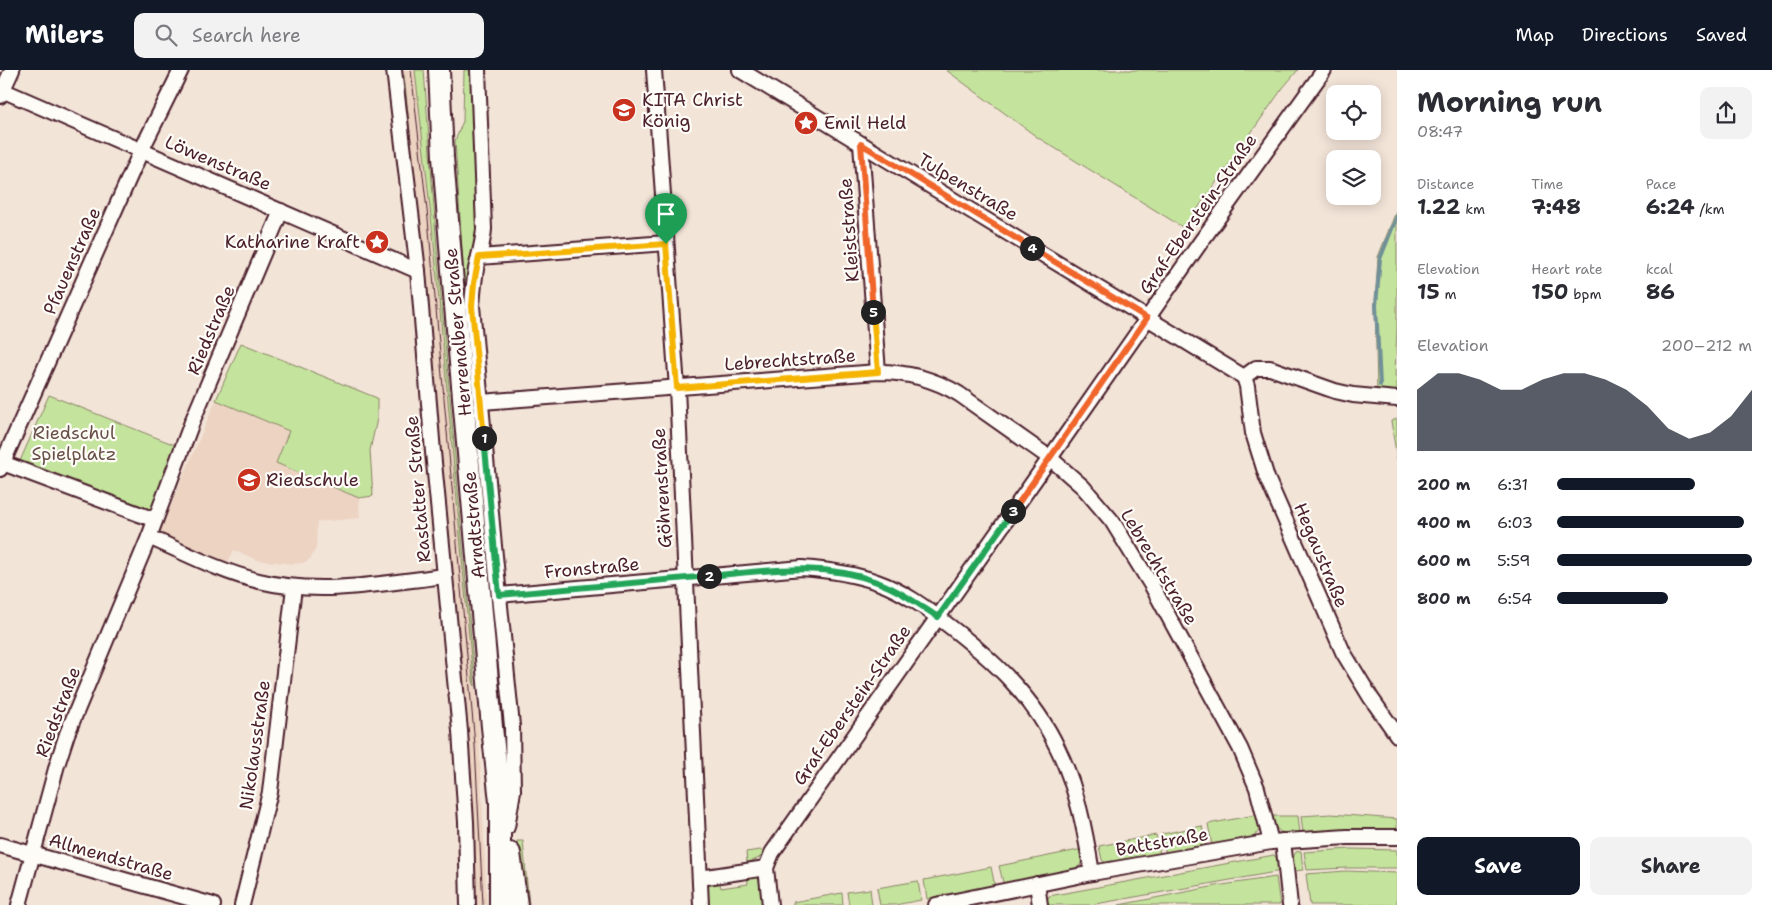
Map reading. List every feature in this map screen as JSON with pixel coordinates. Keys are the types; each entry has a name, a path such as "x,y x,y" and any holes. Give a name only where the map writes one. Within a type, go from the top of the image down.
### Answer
{"main road":[{"name":"Herrenalber Straße","path":"439,70 443,157 500,802 500,905"},
{"name":"Herrenalber Straße","path":"500,802 507,828 517,905"}],"street":[{"path":"1,93 12,70"},
{"name":"Pfauenstraße","path":"1,464 141,151 181,70"},
{"name":"Rastatter Straße","path":"394,70 418,271 460,731 466,822 468,905"},
{"name":"Arndtstraße","path":"478,70 484,229 474,283 472,306 512,726 513,791 507,828"},
{"name":"Göhrenstraße","path":"654,70 677,388 702,905"},
{"name":"Tulpenstraße","path":"740,70 1244,376"},
{"name":"Graf-Eberstein-Straße","path":"766,868 772,853 1147,318 1324,70"},
{"name":"Löwenstraße","path":"1,93 282,211 418,271"},
{"name":"Kleiststraße","path":"861,144 878,372"},
{"name":"Riedstraße","path":"19,905 67,734 156,520 192,422 282,211"},
{"path":"479,257 666,244"},
{"path":"1244,376 1256,368 1270,368 1335,391 1353,395 1397,399"},
{"name":"Lebrechtstraße","path":"481,402 878,372 917,376 944,385 959,394 1050,458 1083,487 1127,543 1250,769 1277,841 1290,905"},
{"name":"Hegaustraße","path":"1244,376 1250,416 1260,458 1282,514 1343,652 1371,698 1397,735"},
{"path":"1,464 156,520"},
{"path":"149,537 259,582 294,587 361,586 445,576"},
{"name":"Fronstraße","path":"499,595 802,568 860,576 886,586 938,617 986,655 1028,700 1057,746 1073,783 1080,806 1092,873"},
{"name":"Nikolausstraße","path":"242,905 270,792 294,587"},
{"name":"Battstraße","path":"936,905 1092,873 1277,841 1347,837 1397,837"},
{"name":"Allmendstraße","path":"0,844 212,905"},
{"path":"700,878 766,868 770,905"},
{"path":"1037,884 1040,905"}],"shaded area":[{"path":"403,70 415,70 434,244 473,681 478,710 487,905 474,905 413,156"},
{"name":"Riedschule","path":"216,400 289,431 276,463 359,498 360,518 317,522 316,548 310,559 303,563 293,564 257,560 234,550 227,564 158,535"}],"green space":[{"path":"415,70 424,70 437,250 475,686 473,681 434,244"},
{"path":"464,70 473,70 478,230 467,285 509,750 507,767 464,280 455,141 463,121"},
{"path":"946,70 1298,70 1282,89 1184,228 1037,137"},
{"path":"401,75 404,75 417,201 415,193"},
{"path":"1397,209 1395,376 1397,377 1397,394 1377,393 1375,304 1378,257"},
{"path":"241,343 377,398 377,419 370,450 373,496 359,498 276,463 289,431 216,400"},
{"name":"Riedschul Spielplatz","path":"49,395 175,445 152,510 20,461"},
{"path":"1397,419 1397,459 1391,421"},
{"path":"1260,814 1261,828 1254,837 1212,845 1208,824"},
{"path":"1331,814 1397,819 1397,832 1348,831 1303,833 1301,816"},
{"path":"1271,816 1298,816 1300,833 1289,834 1281,832 1276,827"},
{"path":"1202,826 1206,846 1166,854 1162,834"},
{"path":"1156,835 1160,854 1113,863 1106,863 1102,860 1099,846"},
{"path":"517,841 523,841 529,905 523,905"},
{"path":"1083,849 1081,862 1073,872 1004,886 999,866"},
{"path":"1351,849 1397,850 1397,868 1307,870 1304,852"},
{"path":"760,850 765,853 757,859 747,862 746,852"},
{"path":"1301,851 1303,870 1292,871 1292,863 1296,852"},
{"path":"1274,855 1279,861 1281,871 1090,905 1045,905 1049,896"},
{"path":"991,867 995,887 927,899 924,880"},
{"path":"1346,871 1397,873 1397,905 1310,905 1306,874"},
{"path":"747,874 755,875 762,884 763,905 708,905 707,886 719,879 721,888 748,884"},
{"path":"1276,877 1280,905 1119,905 1216,886"},
{"path":"918,881 921,900 895,905 880,905 877,888"},
{"path":"870,889 872,905 849,905 847,892"},
{"path":"842,893 843,905 793,905 793,902"}],"waterway":[{"path":"1380,385 1376,305 1380,259 1397,216"}],"tram line":[{"path":"411,70 428,219 475,745 483,905"}],"place":[{"name":"KITA Christ König","path":"624,110"},
{"name":"Emil Held","path":"806,123"},
{"name":"Katharine Kraft","path":"377,242"},
{"name":"Riedschule","path":"249,480"}],"route":[{"path":"861,144 1147,318 938,617 909,598 879,582 840,572 802,568 499,595 472,306 479,257 666,244 677,388 878,372 861,144"}]}
